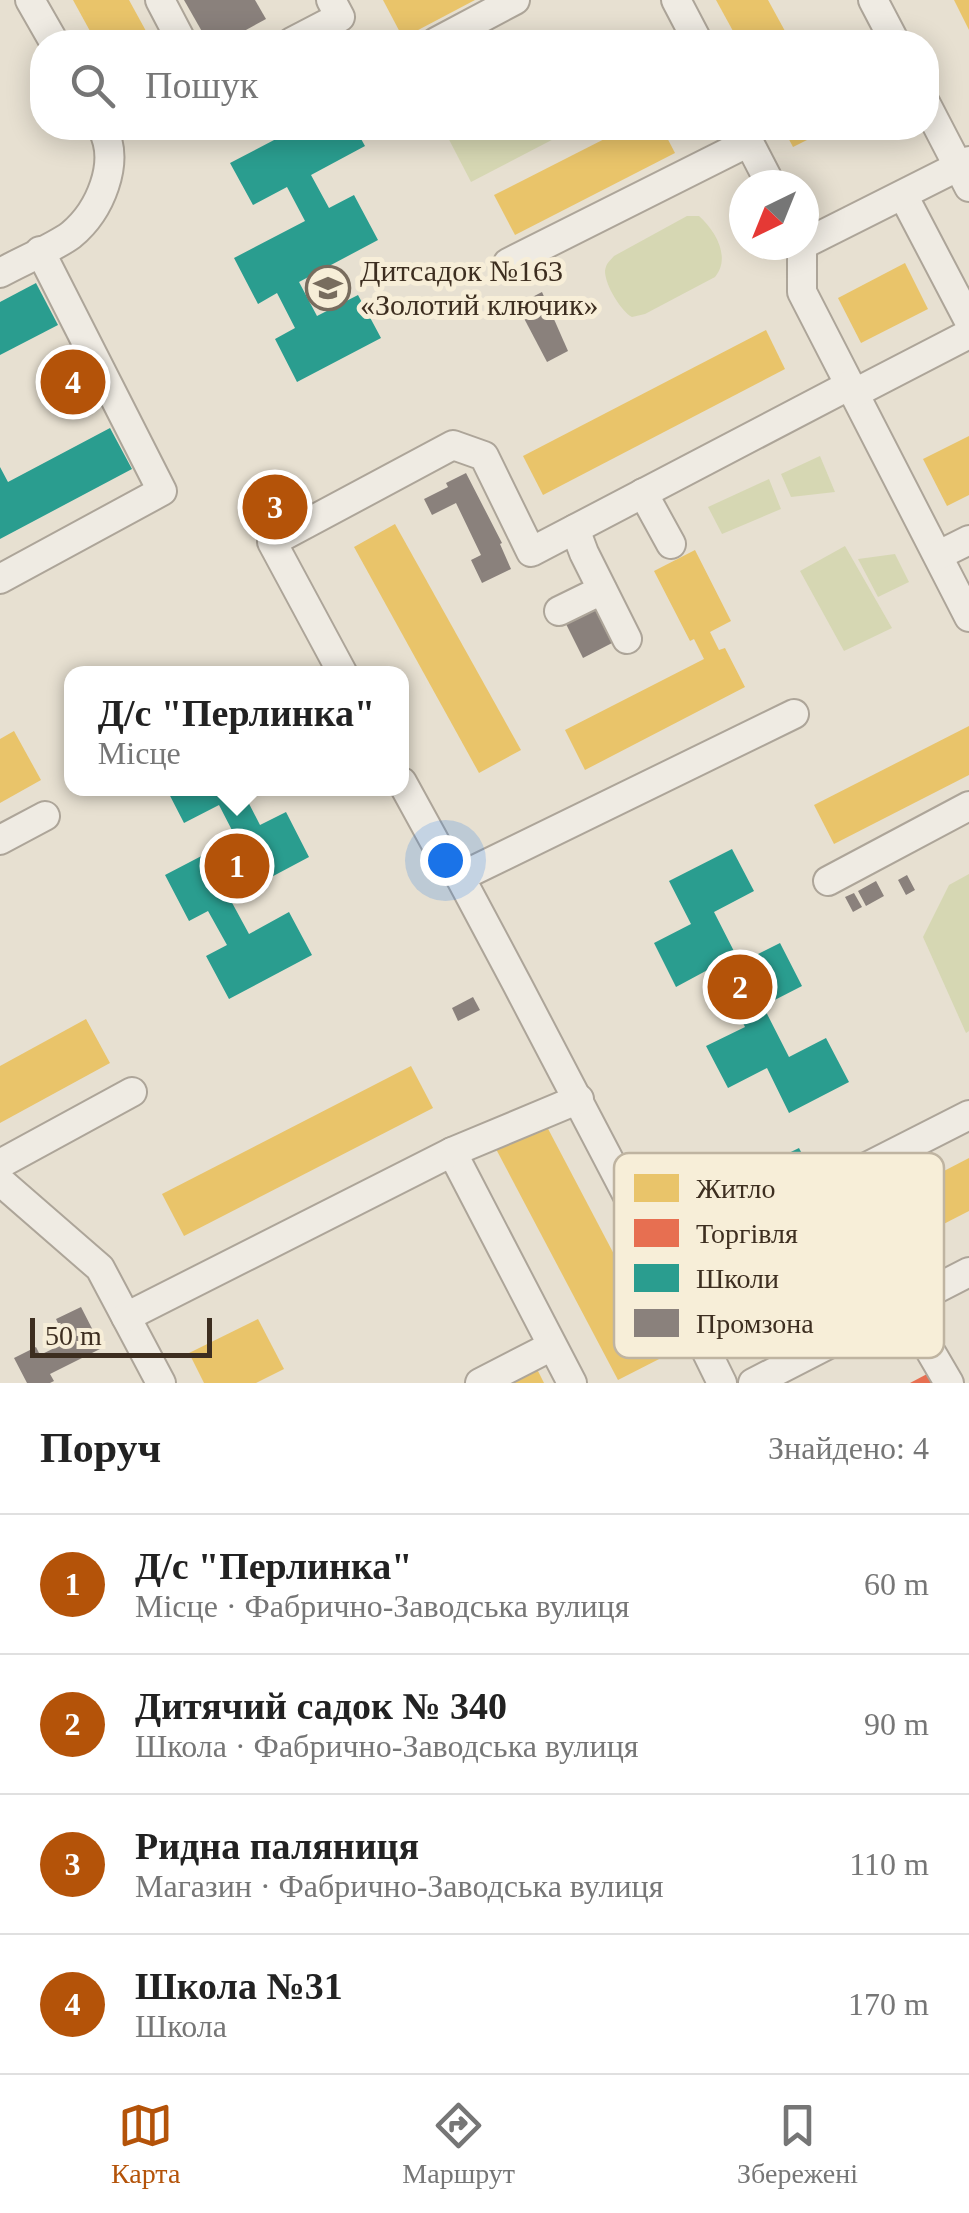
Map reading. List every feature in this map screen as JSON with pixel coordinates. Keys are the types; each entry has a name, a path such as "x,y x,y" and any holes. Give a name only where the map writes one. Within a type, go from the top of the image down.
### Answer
{"street":[{"path":"30,0 47,30"},
{"path":"160,0 176,30"},
{"path":"315,30 340,17 331,0"},
{"path":"459,30 515,0"},
{"path":"676,0 692,30"},
{"path":"873,0 889,30"},
{"path":"819,237 904,194 966,172 939,126"},
{"path":"0,272 69,236 92,214 108,176 114,140"},
{"path":"508,263 734,140"},
{"path":"748,140 763,170"},
{"path":"904,194 969,321"},
{"path":"0,579 162,491 40,251"},
{"path":"803,260 802,292 967,610"},
{"path":"339,666 272,542 454,445 484,456 531,552 969,334"},
{"path":"643,493 671,544"},
{"path":"575,529 627,640"},
{"path":"939,556 969,540"},
{"path":"558,611 602,590"},
{"path":"460,877 794,714"},
{"path":"409,795 436,844 460,877 614,1170"},
{"path":"828,881 969,806"},
{"path":"0,840 45,816"},
{"path":"0,1164 132,1092"},
{"path":"126,1317 452,1152 578,1100"},
{"path":"896,1153 969,1116"},
{"path":"452,1152 572,1383"},
{"path":"0,1181 100,1268 162,1383"},
{"path":"944,1285 969,1272"},
{"path":"480,1383 552,1346"},
{"path":"710,1358 722,1383"},
{"path":"753,1383 802,1358"},
{"path":"934,1358 948,1383"}],"green space":[{"path":"449,140 552,140 471,182"},
{"path":"687,216 699,216 716,237 721,253 720,270 715,277 632,317 611,290 605,271 607,264 614,256"},
{"path":"820,456 835,492 791,497 781,474"},
{"path":"769,479 781,509 722,534 708,507"},
{"path":"845,546 892,628 844,651 800,571"},
{"path":"895,554 909,582 878,597 858,559"},
{"path":"969,874 966,1033 923,937 949,885"}],"building: Житло":[{"path":"73,0 129,0 145,30 89,30"},
{"path":"383,0 475,0 418,30 399,30"},
{"path":"716,0 768,0 784,30 732,30"},
{"path":"954,0 969,0 969,30"},
{"path":"602,140 668,140 675,153 515,235 494,195"},
{"path":"905,263 928,309 861,343 838,298"},
{"path":"766,330 785,369 543,495 523,456"},
{"path":"969,436 969,495 947,506 923,459"},
{"path":"395,524 521,750 479,773 354,547"},
{"path":"695,550 731,621 710,632 719,650 725,648 745,687 585,770 565,730 704,659 694,639 690,641 654,571"},
{"path":"969,726 969,775 834,844 814,805"},
{"path":"14,731 41,780 0,803 0,739"},
{"path":"86,1019 110,1063 0,1123 0,1066"},
{"path":"411,1066 433,1108 184,1236 162,1194"},
{"path":"545,1123 614,1254 614,1358 661,1358 618,1380 496,1149"},
{"path":"969,1158 969,1211 944,1224 944,1171"},
{"path":"258,1319 284,1369 256,1383 204,1383 189,1353"},
{"path":"537,1369 544,1383 510,1383"}],"building: Торгівля":[{"path":"927,1374 932,1383 910,1383"}],"building: Школи":[{"path":"274,140 362,140 365,146 311,175 329,208 354,195 378,240 299,282 317,316 358,295 381,338 297,382 275,339 295,328 277,293 258,304 234,258 305,221 287,187 253,205 230,163"},
{"path":"36,283 58,325 0,355 0,302"},
{"path":"110,428 132,469 0,539 0,467 8,482"},
{"path":"170,796 245,796 260,825 286,812 309,857 230,899 249,934 289,912 312,955 229,999 206,956 227,945 208,911 189,921 165,875 236,838 219,805 184,823"},
{"path":"732,849 754,891 714,912 740,963 780,943 802,986 763,1006 789,1057 826,1038 849,1082 789,1113 767,1068 728,1088 706,1046 745,1027 715,966 676,987 654,943 691,924 669,881"}],"building: Промзона":[{"path":"184,0 255,0 266,19 246,30 201,30"},
{"path":"542,292 568,351 547,362 517,305"},
{"path":"466,473 511,569 482,583 471,560 481,555 456,503 432,515 424,499"},
{"path":"593,601 614,642 583,658 562,616"},
{"path":"907,875 915,890 906,895 898,880"},
{"path":"876,881 884,896 866,906 858,891"},
{"path":"854,893 862,907 853,912 845,897"},
{"path":"473,997 480,1010 458,1021 452,1008"},
{"path":"81,1307 102,1348 50,1374 54,1381 50,1383 27,1383 14,1358 36,1347 40,1355 67,1342 56,1319"}],"place":[{"name":"Дитсадок №163 «Золотий ключик»","path":"328,288"},
{"name":"Школа №31","path":"73,382"},
{"name":"Ридна паляниця","path":"275,507"},
{"name":"Д/с \"Перлинка\"","path":"237,866"},
{"name":"Дитячий садок № 340","path":"740,987"}]}
